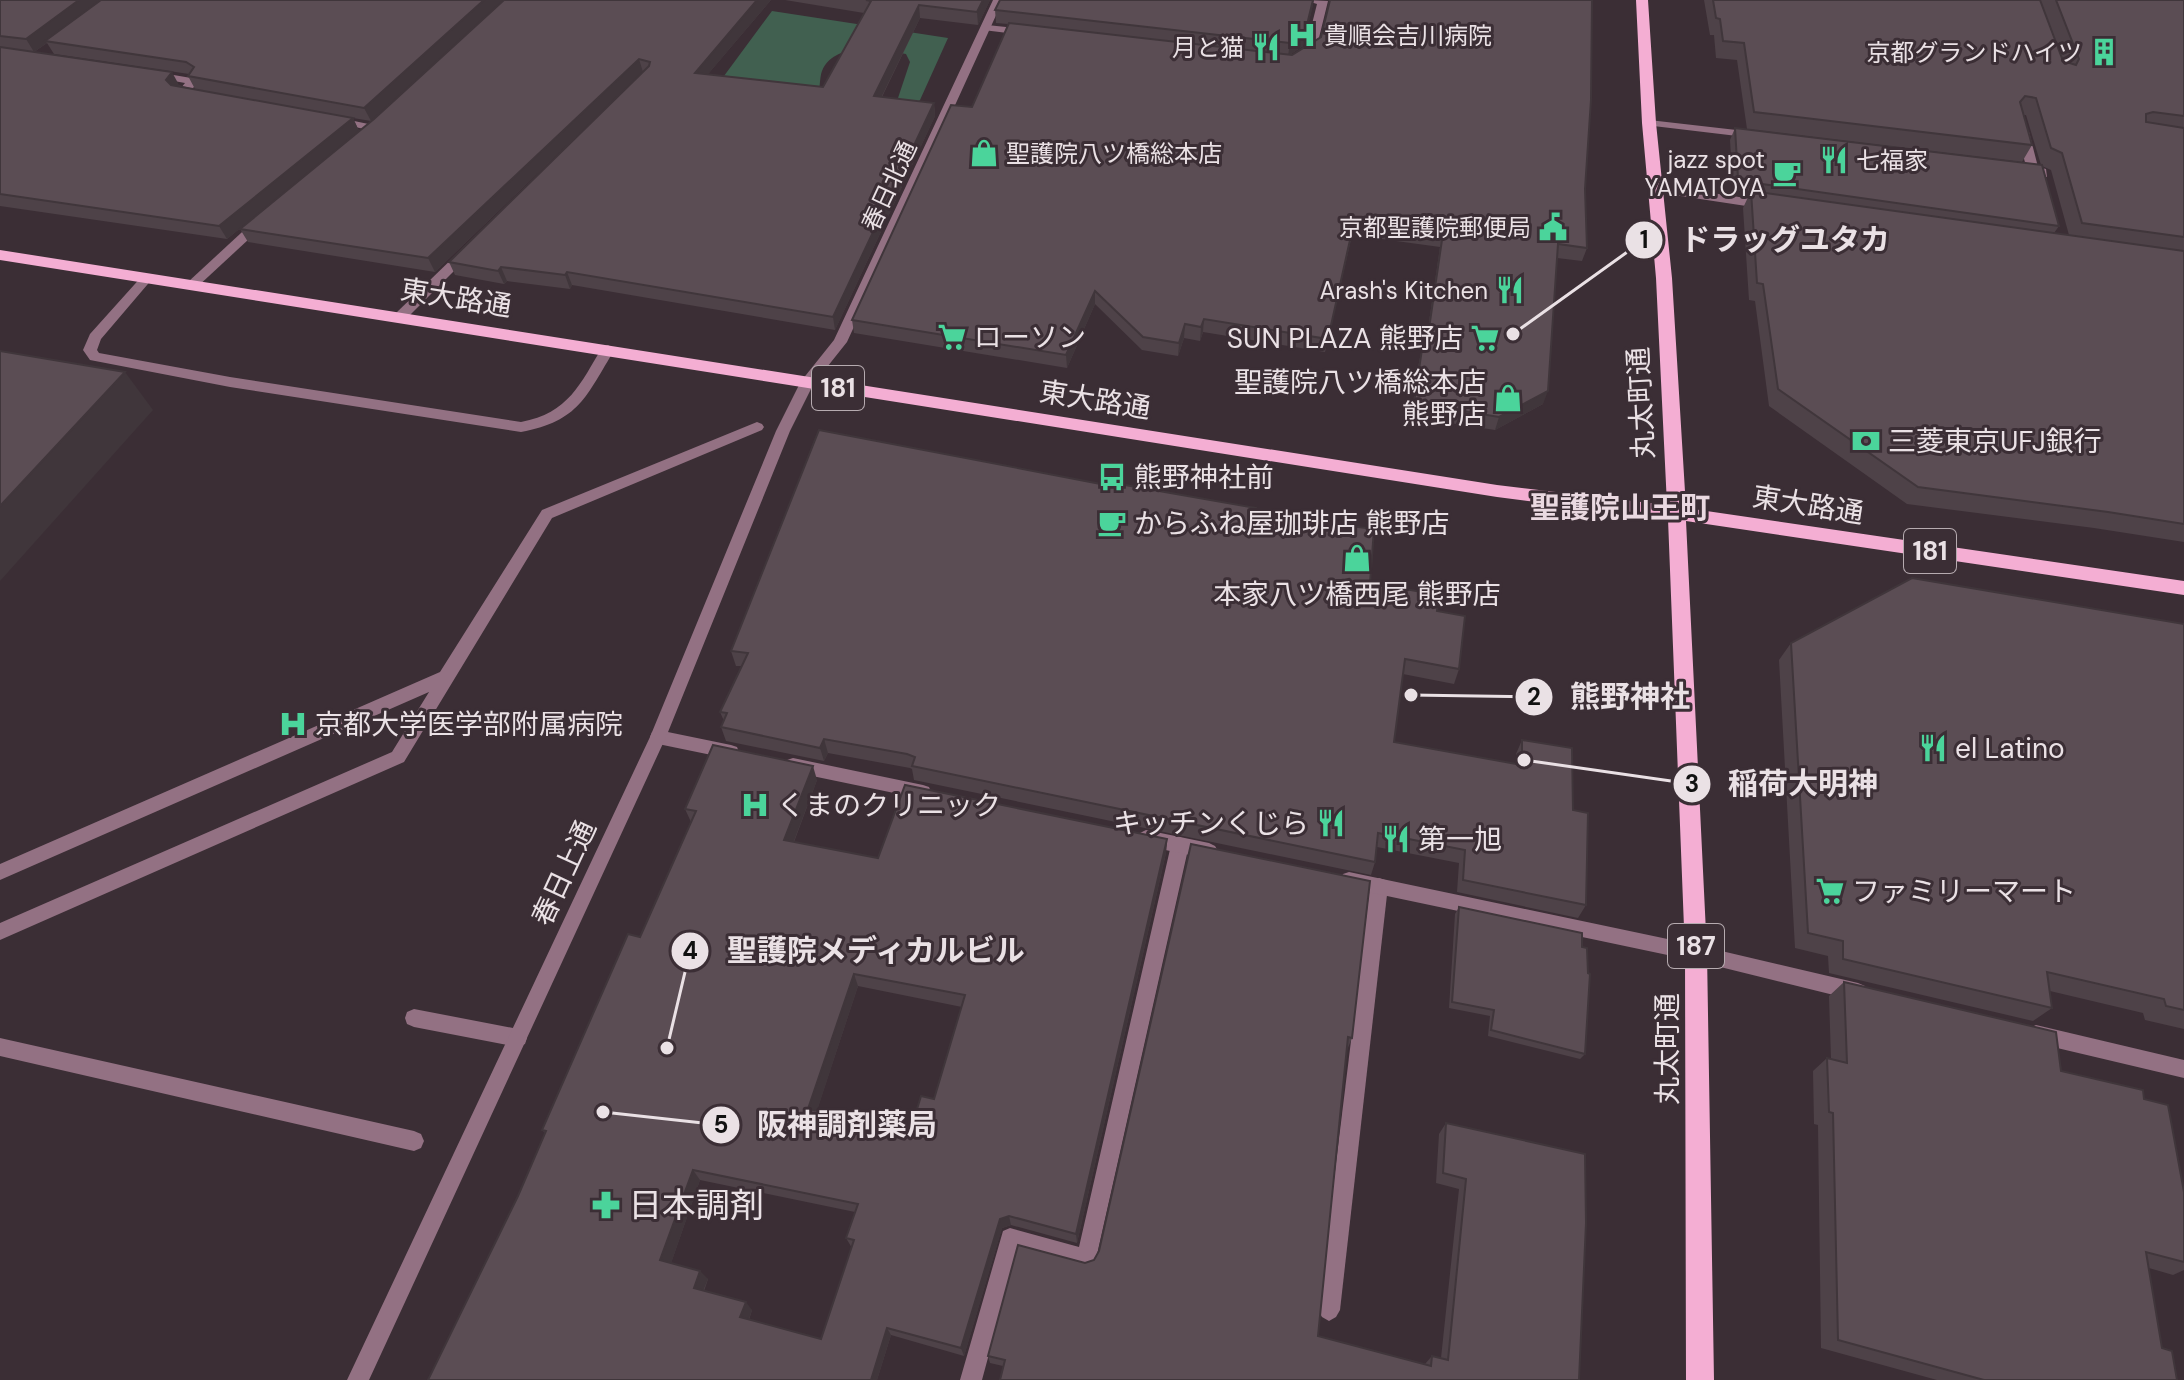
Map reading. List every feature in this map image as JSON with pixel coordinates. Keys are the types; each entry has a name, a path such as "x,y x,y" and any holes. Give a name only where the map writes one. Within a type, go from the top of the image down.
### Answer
{"main road":[{"name":"丸太町通","path":"1642,0 1649,123 1658,189 1696,953 1700,1380"},
{"name":"東大路通","path":"0,255 1497,491 1676,513 2184,588"}],"street":[{"name":"春日北通","path":"807,383 840,342 998,0"},
{"path":"1291,62 1311,50 1323,1 1309,0"},
{"path":"987,28 1033,33"},
{"path":"146,74 193,81 183,93 212,98"},
{"path":"315,117 374,128"},
{"path":"362,137 385,117"},
{"path":"2019,118 2033,170"},
{"path":"1649,123 1774,138"},
{"path":"2018,168 2042,171 2046,186"},
{"path":"1658,189 1783,207"},
{"path":"192,285 266,217"},
{"path":"400,317 469,249"},
{"path":"147,278 95,337 90,350 95,357 230,382 521,427 548,422 569,411 608,349"},
{"name":"春日上通","path":"358,1380 658,737 783,431 807,383"},
{"path":"0,932 398,757 547,514 757,427"},
{"path":"0,872 446,677"},
{"path":"658,737 750,756"},
{"path":"781,762 934,794"},
{"path":"1134,835 1226,855"},
{"path":"971,1380 1010,1238 1086,1259 1180,845"},
{"path":"1333,877 1696,953 1878,997"},
{"path":"1329,1310 1379,886"},
{"path":"414,1018 518,1038"},
{"path":"2016,1029 2184,1069"},
{"path":"0,1047 414,1141"}],"green space":[{"path":"772,11 948,38 920,100 907,113 896,104 910,62 906,54 872,50 848,51 828,61 821,73 819,91 707,99"}],"building":[{"path":"0,0 79,0 26,39 0,36"},
{"path":"101,0 484,0 364,108 188,76 194,67 186,62 45,41"},
{"path":"504,0 757,0 695,73 823,87 871,1 866,0 983,0 977,12 919,5 874,96 934,103 833,317 567,272 565,275 501,267 498,271 449,262 649,66 650,62 639,59 428,258 240,229 374,119"},
{"path":"1000,0 1313,0 1305,33 1290,43 995,10"},
{"path":"1330,0 1592,0 1591,100 1585,189 1587,248 1558,244 1548,391 1499,417 1414,403 1422,349 1426,349 1443,233 1354,222 1328,339 1204,319 1201,327 1185,324 1179,343 1143,337 1095,291 1066,355 852,320 951,105 972,107 1009,23 1292,55 1321,37"},
{"path":"1713,0 2040,0 2063,61 2076,65 2079,59 2056,0 2184,0 2184,116 2153,112 2146,114 2146,122 2184,128 2184,237 2082,223 2062,153 2051,148 2036,98 2025,96 2020,102 2032,145 1754,112 1744,43 1723,41"},
{"path":"0,47 172,72 166,80 171,85 353,118 219,226 0,194"},
{"path":"1735,128 2042,165 2059,226 1748,182 1747,179 1738,178"},
{"path":"1751,191 2184,251 2184,524 1918,487 1778,389 1763,284 1757,283"},
{"path":"0,351 125,372 0,506"},
{"path":"819,430 1101,484 1102,481 1256,508 1255,514 1374,529 1370,583 1439,595 1437,611 1465,616 1459,669 1405,659 1394,742 1522,765 1522,740 1572,748 1573,810 1588,813 1586,905 1463,880 1465,850 1378,833 1375,862 912,766 915,757 907,754 824,739 820,748 721,727 727,713 720,712 748,653 731,651"},
{"path":"1912,578 2184,624 2184,1010 2166,1006 2164,999 2047,972 2052,1008 1843,959 1843,941 1808,933 1791,643"},
{"path":"713,745 813,766 784,840 878,858 905,785 1167,839 1076,1234 1009,1216 1000,1219 961,1348 887,1328 871,1380 428,1380 518,1196 546,1131 542,1130 628,934 640,937 696,811 685,809","holes":["854,974 965,995 934,1099 921,1096 911,1129 808,1109","693,1170 858,1204 846,1238 854,1240 821,1339 740,1317 746,1302 694,1288 700,1271 660,1260"]},
{"path":"1191,844 1370,881 1352,1038 1348,1037 1318,1336 1431,1366 1432,1356 1448,1360 1466,1179 1443,1173 1446,1123 1585,1154 1586,1223 1579,1380 1000,1380 1005,1360 988,1356 1018,1245 1085,1263 1094,1260 1099,1251"},
{"path":"1459,907 1582,933 1582,947 1587,948 1590,974 1585,1054 1491,1030 1494,1010 1452,1002"},
{"path":"1844,982 2056,1032 2061,1071 2143,1090 2144,1099 2168,1105 2184,1192 2184,1262 2146,1252 2162,1348 2172,1351 2177,1380 1984,1380 1838,1340 1833,1113 1829,1112 1827,1058 1847,1063"}],"place":[{"name":"貴順会吉川病院","path":"1302,35"},
{"name":"月と猫","path":"1266,47"},
{"name":"京都グランドハイツ","path":"2104,52"},
{"name":"聖護院八ツ橋総本店","path":"984,153"},
{"name":"七福家","path":"1834,160"},
{"name":"jazz spot YAMATOYA","path":"1787,173"},
{"name":"京都聖護院郵便局","path":"1553,227"},
{"name":"Arash's Kitchen","path":"1510,290"},
{"name":"ドラッグユタカ","path":"1513,334"},
{"name":"ローソン","path":"952,337"},
{"name":"SUN PLAZA 熊野店","path":"1485,338"},
{"name":"聖護院八ツ橋総本店 熊野店","path":"1508,398"},
{"name":"三菱東京UFJ銀行","path":"1866,441"},
{"name":"熊野神社前","path":"1112,477"},
{"name":"からふね屋珈琲店 熊野店","path":"1112,523"},
{"name":"本家八ツ橋西尾 熊野店","path":"1357,558"},
{"name":"熊野神社","path":"1411,695"},
{"name":"京都大学医学部附属病院","path":"293,724"},
{"name":"el Latino","path":"1933,748"},
{"name":"稲荷大明神","path":"1524,760"},
{"name":"くまのクリニック","path":"755,805"},
{"name":"キッチンくじら","path":"1331,823"},
{"name":"第一旭","path":"1396,839"},
{"name":"ファミリーマート","path":"1830,891"},
{"name":"聖護院メディカルビル","path":"667,1048"},
{"name":"阪神調剤薬局","path":"603,1112"},
{"name":"日本調剤","path":"606,1205"}],"district":[{"name":"聖護院山王町","path":"1620,507"}]}
